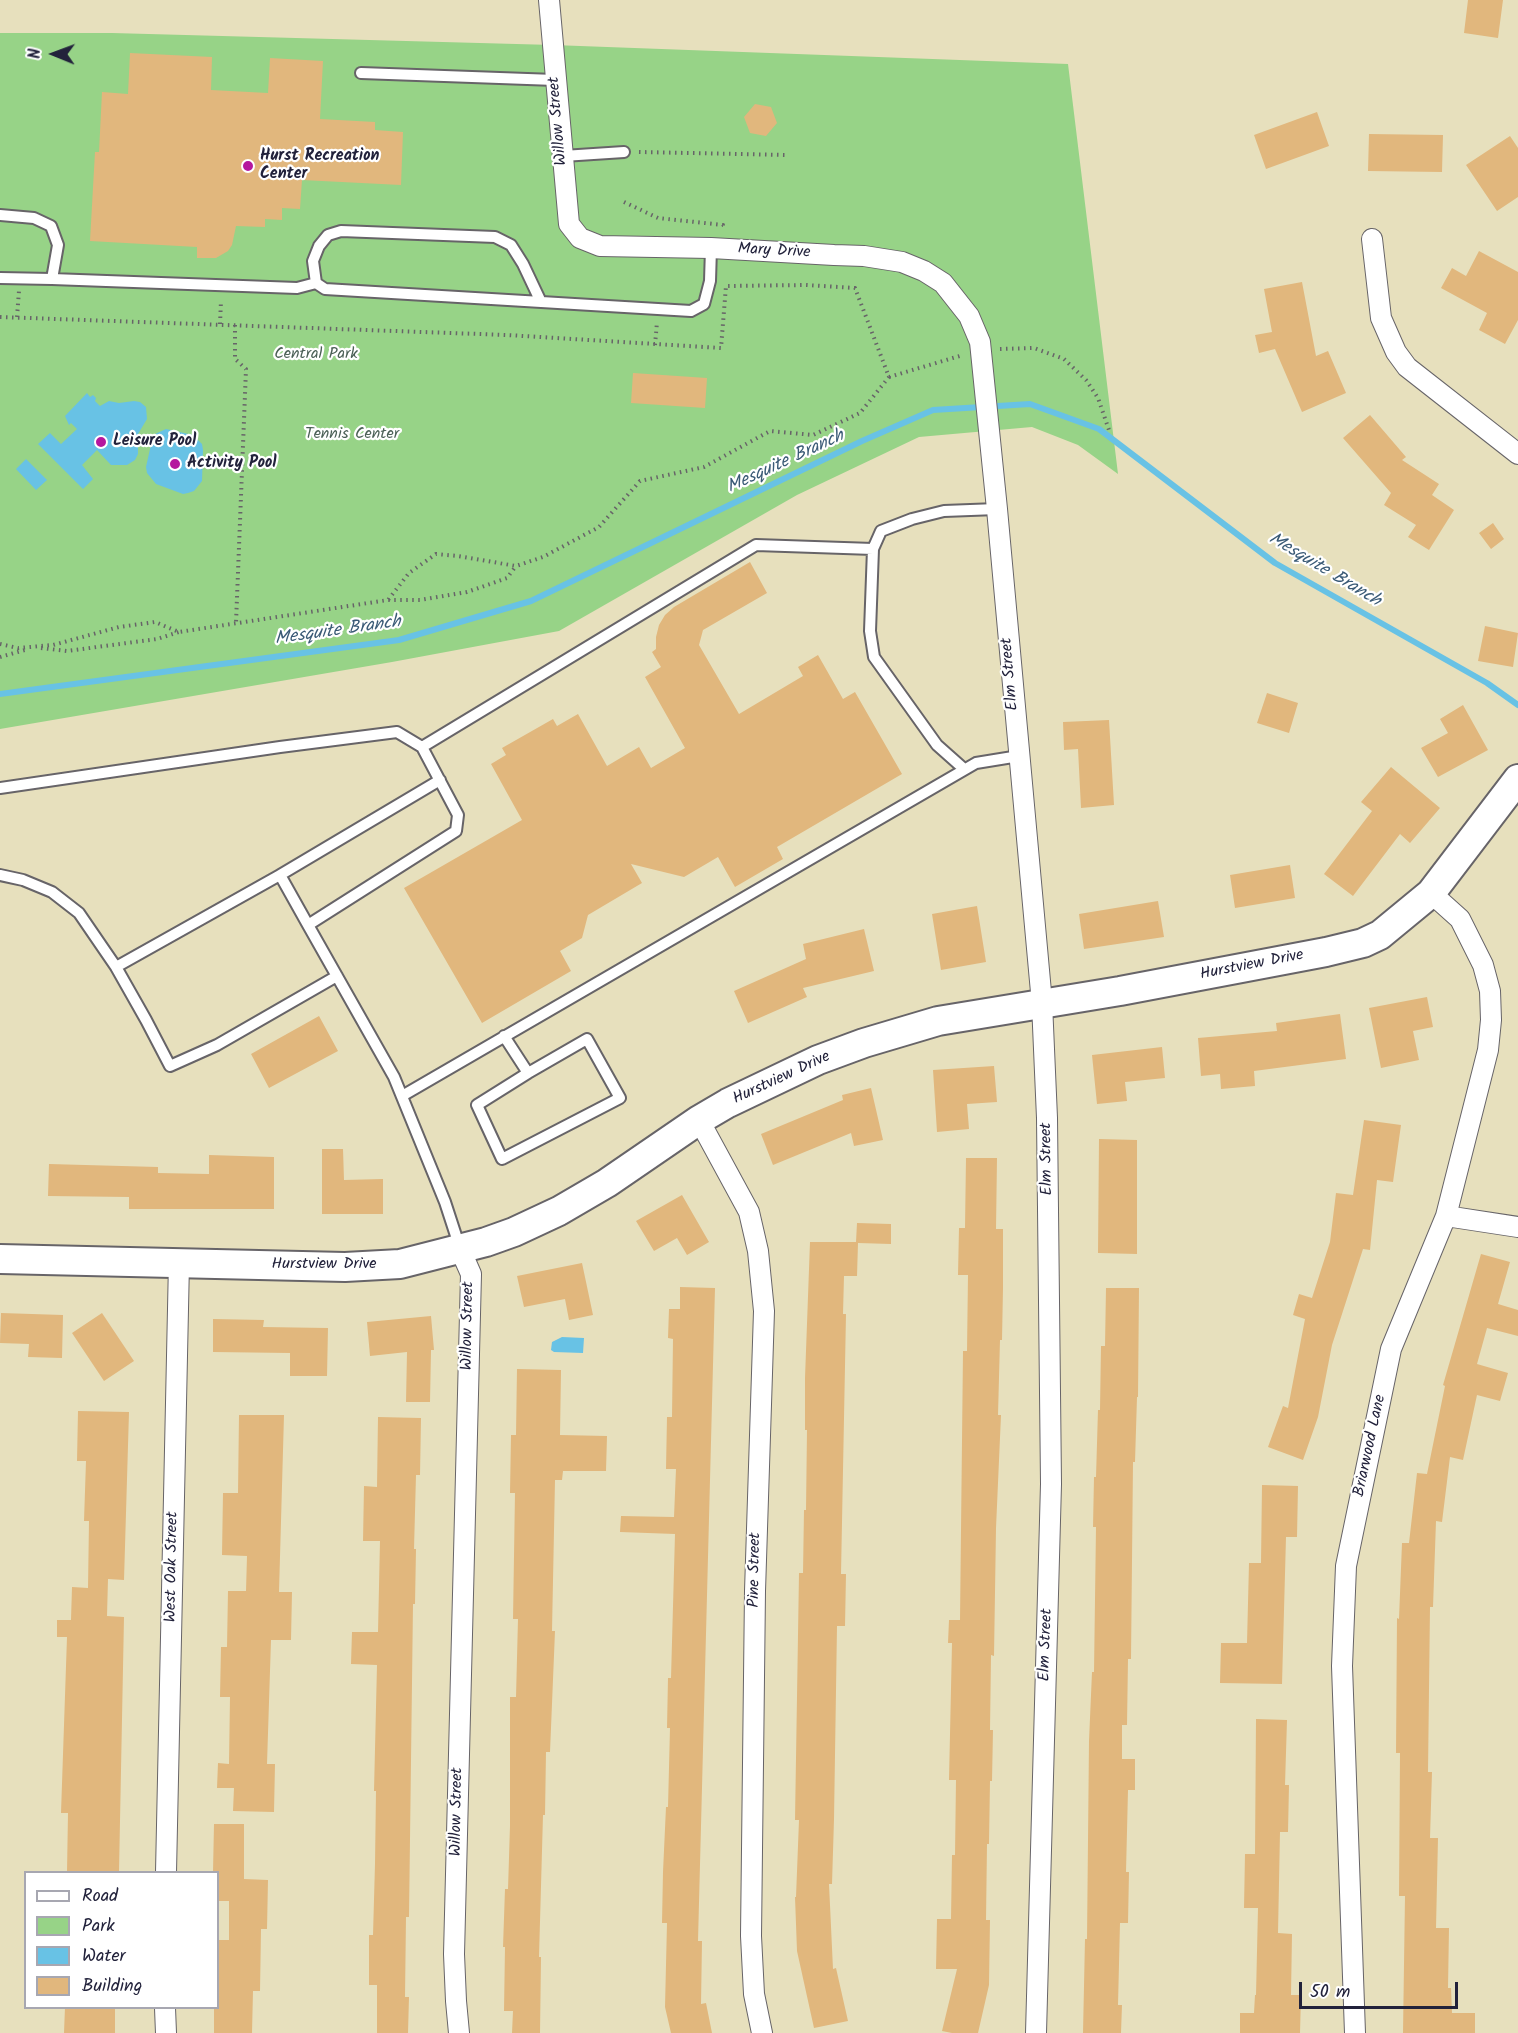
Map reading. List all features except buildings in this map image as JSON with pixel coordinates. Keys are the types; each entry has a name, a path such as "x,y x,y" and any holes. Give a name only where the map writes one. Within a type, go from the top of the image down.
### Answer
{"street":[{"name":"Willow Street","path":"549,0 568,224 580,238"},
{"name":"Mary Drive","path":"580,238 600,246 711,248 864,256 902,262 924,271 943,283 957,300"},
{"path":"1372,239 1381,318 1396,352 1414,374 1518,454"},
{"name":"Elm Street","path":"957,300 969,316 981,350 1042,1003 1047,1118 1051,1484 1035,2031"},
{"name":"Hurstview Drive","path":"0,1259 345,1267 399,1264 460,1249 514,1232 559,1211 608,1183 699,1120 728,1104 818,1060 864,1043 938,1021 1120,991 1326,952 1362,943 1380,935 1431,893 1518,779"},
{"name":"Briarwood Lane","path":"1355,2033 1342,1666 1346,1566 1391,1349 1446,1216 1488,1050 1491,1020 1490,991 1483,965 1460,919 1431,893"},
{"name":"Pine Street","path":"699,1120 749,1212 758,1251 764,1311 755,1591 751,1936 754,1994 762,2033"},
{"path":"1446,1216 1518,1227"},
{"name":"Willow Street","path":"459,2033 455,1942 471,1274 460,1249"},
{"name":"West Oak Street","path":"166,1871 179,1262"},
{"path":"165,2009 166,2033"}],"lane":[{"path":"361,73 555,80"},
{"path":"563,156 624,152"},
{"path":"0,215 34,218 51,226 58,245 52,279"},
{"path":"316,283 313,261 319,246 328,235 341,231 495,237 511,245 540,300"},
{"path":"0,278 297,288 316,283 325,289 540,300 691,311 704,304 710,281 711,248"},
{"path":"964,770 937,745 874,657 870,631 873,549 881,531 912,519 944,511 997,509"},
{"path":"422,747 756,545 873,549"},
{"path":"0,788 397,732 422,747 458,814 456,831 308,925"},
{"path":"402,1096 976,763 1018,756"},
{"path":"116,967 280,875 440,780"},
{"path":"0,874 23,880 52,892 79,913 116,967 170,1066 217,1045 337,976"},
{"name":"Willow Street","path":"280,875 394,1077 445,1202 460,1249"},
{"path":"504,1036 528,1073"},
{"path":"587,1039 620,1098 502,1159 477,1105 528,1073 587,1039"}],"path":[{"path":"624,152 788,155"},
{"path":"17,318 19,279"},
{"path":"220,324 222,285"},
{"path":"0,317 507,335 721,348 726,286 806,285 855,288 889,377"},
{"path":"655,345 658,309"},
{"path":"235,325 235,359 246,369 236,623"},
{"path":"388,600 410,573 435,554 516,566 543,557 599,527 640,481 704,467 770,431 813,435 860,413 889,377 981,350 1034,348 1064,359 1086,380 1098,398 1110,433"},
{"path":"0,657 33,647 67,651 157,639 179,632 388,600 420,600 466,592 507,578 516,566"},
{"path":"0,644 18,648 53,645 119,627 156,622 179,632"}],"green space":[{"name":"Central Park","path":"0,33 112,33 553,45 1068,64 1118,474 1078,445 1032,427 919,437 797,495 559,631 0,729"}],"water":[{"name":"Leisure Pool","path":"87,393 90,397 93,395 96,398 95,401 100,406 109,401 140,402 146,407 147,419 138,434 138,454 135,460 127,465 111,465 97,450 82,465 93,479 83,489 38,444 50,433 61,444 77,429 71,423 69,425 65,416"},
{"name":"Activity Pool","path":"166,429 193,435 202,444 202,481 194,491 183,494 156,484 147,473 146,467 152,440 155,434"},
{"path":"26,459 47,480 36,490 16,469"},
{"path":"562,1337 584,1338 583,1353 551,1350 552,1342"}],"waterway":[{"name":"Mesquite Branch","path":"0,694 399,640 531,601 862,441 933,410 1030,404 1099,429 1275,563 1487,683 1518,705"}],"place":[{"name":"Hurst Recreation Center","path":"248,166"},
{"name":"Leisure Pool","path":"101,442"},
{"name":"Activity Pool","path":"175,464"}],"park label":[{"name":"Tennis Center","path":"352,435"}]}
